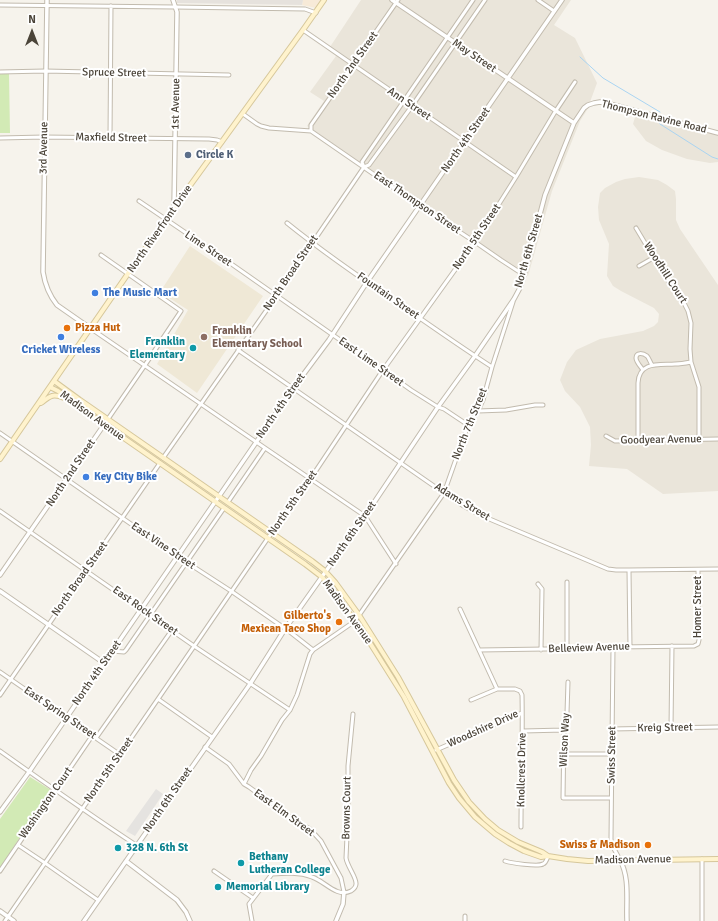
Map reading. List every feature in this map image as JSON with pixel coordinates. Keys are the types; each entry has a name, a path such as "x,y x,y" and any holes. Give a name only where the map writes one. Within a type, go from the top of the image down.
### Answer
{"main road":[{"name":"North Riverfront Drive","path":"0,460 165,220 324,0"},
{"name":"Madison Avenue","path":"54,381 325,571 359,615 398,677 459,788 469,802 479,814 492,825 526,846 548,856"},
{"name":"Madison Avenue","path":"50,387 58,391 322,577 337,595 394,680 457,794 470,812 495,834 524,851 541,857 548,856 567,860 718,859"},
{"path":"38,405 53,395 69,400"}],"street":[{"name":"3rd Avenue","path":"46,0 42,266 44,279 50,294 57,305 90,328"},
{"name":"1st Avenue","path":"173,0 177,12 174,208"},
{"name":"North Broad Street","path":"364,167 362,162 473,0"},
{"name":"North Broad Street","path":"163,458 277,296 364,167 369,165 412,106 485,0"},
{"path":"538,0 554,11"},
{"name":"North 4th Street","path":"0,812 256,442 332,335 562,0"},
{"name":"May Street","path":"395,1 555,112"},
{"name":"North 2nd Street","path":"311,131 311,125 395,1"},
{"path":"0,5 305,9 316,12"},
{"path":"110,137 111,6"},
{"name":"Ann Street","path":"303,30 516,178"},
{"name":"Spruce Street","path":"0,72 45,71 229,75"},
{"name":"North 5th Street","path":"5,921 271,533 310,479 383,370 475,242 575,82"},
{"name":"Thompson Ravine Road","path":"574,123 584,108 600,102 718,133"},
{"path":"555,112 574,123"},
{"path":"243,114 256,124 269,128 311,131"},
{"name":"North 6th Street","path":"84,921 250,684 285,629 365,516 400,462 514,299 521,286 545,195 574,123"},
{"name":"East Thompson Street","path":"311,131 524,275"},
{"name":"Maxfield Street","path":"0,138 110,137 213,139 222,142"},
{"name":"Lime Street","path":"139,201 277,296"},
{"name":"Fountain Street","path":"287,223 312,243 367,282 447,338 492,367"},
{"name":"Woodhill Court","path":"636,228 688,311 691,323 690,349 699,387 699,439"},
{"path":"101,255 128,274"},
{"path":"638,266 654,258"},
{"name":"North 2nd Street","path":"0,575 181,311 128,274"},
{"name":"East Lime Street","path":"277,296 411,390 468,425"},
{"name":"North 7th Street","path":"355,621 444,493 468,425 478,411 483,400 514,299"},
{"path":"90,328 365,516 396,564"},
{"name":"Adams Street","path":"238,350 444,493 480,515 601,567 616,570 718,569"},
{"path":"643,370 636,359 638,354 643,353 652,365"},
{"path":"638,440 639,374 645,368 652,365 692,362"},
{"path":"478,411 506,410 543,405"},
{"name":"East Vine Street","path":"0,433 232,592 313,650"},
{"name":"Goodyear Avenue","path":"606,436 615,441 718,439"},
{"path":"228,502 265,448"},
{"name":"North Broad Street","path":"0,695 160,463"},
{"path":"112,651 124,652 126,650 224,508"},
{"name":"East Rock Street","path":"0,511 194,646 290,710"},
{"path":"629,570 630,647"},
{"name":"Homer Street","path":"698,570 698,644"},
{"path":"567,582 567,649"},
{"path":"538,584 542,589 541,650"},
{"path":"0,591 104,663"},
{"path":"460,609 497,689 471,700"},
{"path":"244,784 282,720 290,710 297,695 310,654 313,650 355,621"},
{"path":"96,738 172,630"},
{"name":"Belleview Avenue","path":"479,650 694,646 698,644"},
{"path":"671,728 672,646"},
{"name":"Swiss Street","path":"613,648 611,839 612,845 620,860"},
{"name":"East Spring Street","path":"0,672 120,754"},
{"name":"Wilson Way","path":"568,682 567,713 564,730 563,798 611,798"},
{"name":"Woodshire Drive","path":"432,751 522,713 522,695 520,691 497,689"},
{"path":"158,699 212,737"},
{"name":"Knollcrest Drive","path":"521,827 522,713"},
{"name":"Browns Court","path":"344,892 353,890 357,883 346,862 348,766 352,714"},
{"name":"Kreig Street","path":"612,729 718,727"},
{"path":"523,731 564,730"},
{"name":"Washington Court","path":"0,871 92,736"},
{"name":"East Elm Street","path":"205,747 229,764 244,784 310,829 321,841 341,878 344,892"},
{"path":"0,751 136,846"},
{"path":"564,754 611,754"},
{"path":"18,845 98,900"},
{"path":"505,861 510,863 543,865 548,856"},
{"path":"702,859 702,921"},
{"path":"620,860 626,875 627,921"},
{"path":"126,861 177,900 186,912 190,921"},
{"path":"214,871 253,898"},
{"path":"252,921 249,904 253,898 272,874 288,873 313,877 336,892 344,892 343,904 336,921"},
{"path":"0,911 14,921"},
{"path":"465,916 465,921"}],"shaded area":[{"path":"177,0 303,0 302,5 177,3"},
{"path":"303,0 321,0 316,8 302,5"},
{"path":"361,0 571,0 554,25 575,38 597,83 552,191 528,276 307,126 324,101 310,92 336,56 328,50"},
{"path":"637,110 718,131 718,162 710,163 687,159 662,150 646,141 633,124"},
{"path":"639,177 658,180 675,191 676,220 680,229 718,285 718,491 663,494 627,469 589,466 591,445 590,427 580,407 565,391 560,380 567,362 576,350 600,339 643,331 654,326 658,322 659,314 654,308 613,286 607,276 609,244 599,220 598,207 600,193 605,188 616,182"},
{"name":"Franklin Elementary School","path":"190,246 263,296 197,393 157,364 188,310 160,292"},
{"path":"156,789 163,794 135,836 126,831"}],"green space":[{"path":"0,73 9,74 10,133 0,133"},
{"path":"30,777 51,790 0,868 0,819"}],"waterway":[{"path":"580,57 603,78 660,112"},
{"path":"658,121 660,124 712,157 718,159"}],"place":[{"name":"Circle K","path":"188,155"},
{"name":"The Music Mart","path":"95,293"},
{"name":"Pizza Hut","path":"67,328"},
{"name":"Cricket Wireless","path":"61,337"},
{"name":"Franklin Elementary School","path":"204,337"},
{"name":"Franklin Elementary","path":"193,348"},
{"name":"Key City Bike","path":"86,477"},
{"name":"Gilberto's Mexican Taco Shop","path":"339,622"},
{"name":"Swiss & Madison","path":"648,845"},
{"name":"328 N. 6th St","path":"118,848"},
{"name":"Bethany Lutheran College","path":"241,863"},
{"name":"Memorial Library","path":"218,887"}]}
